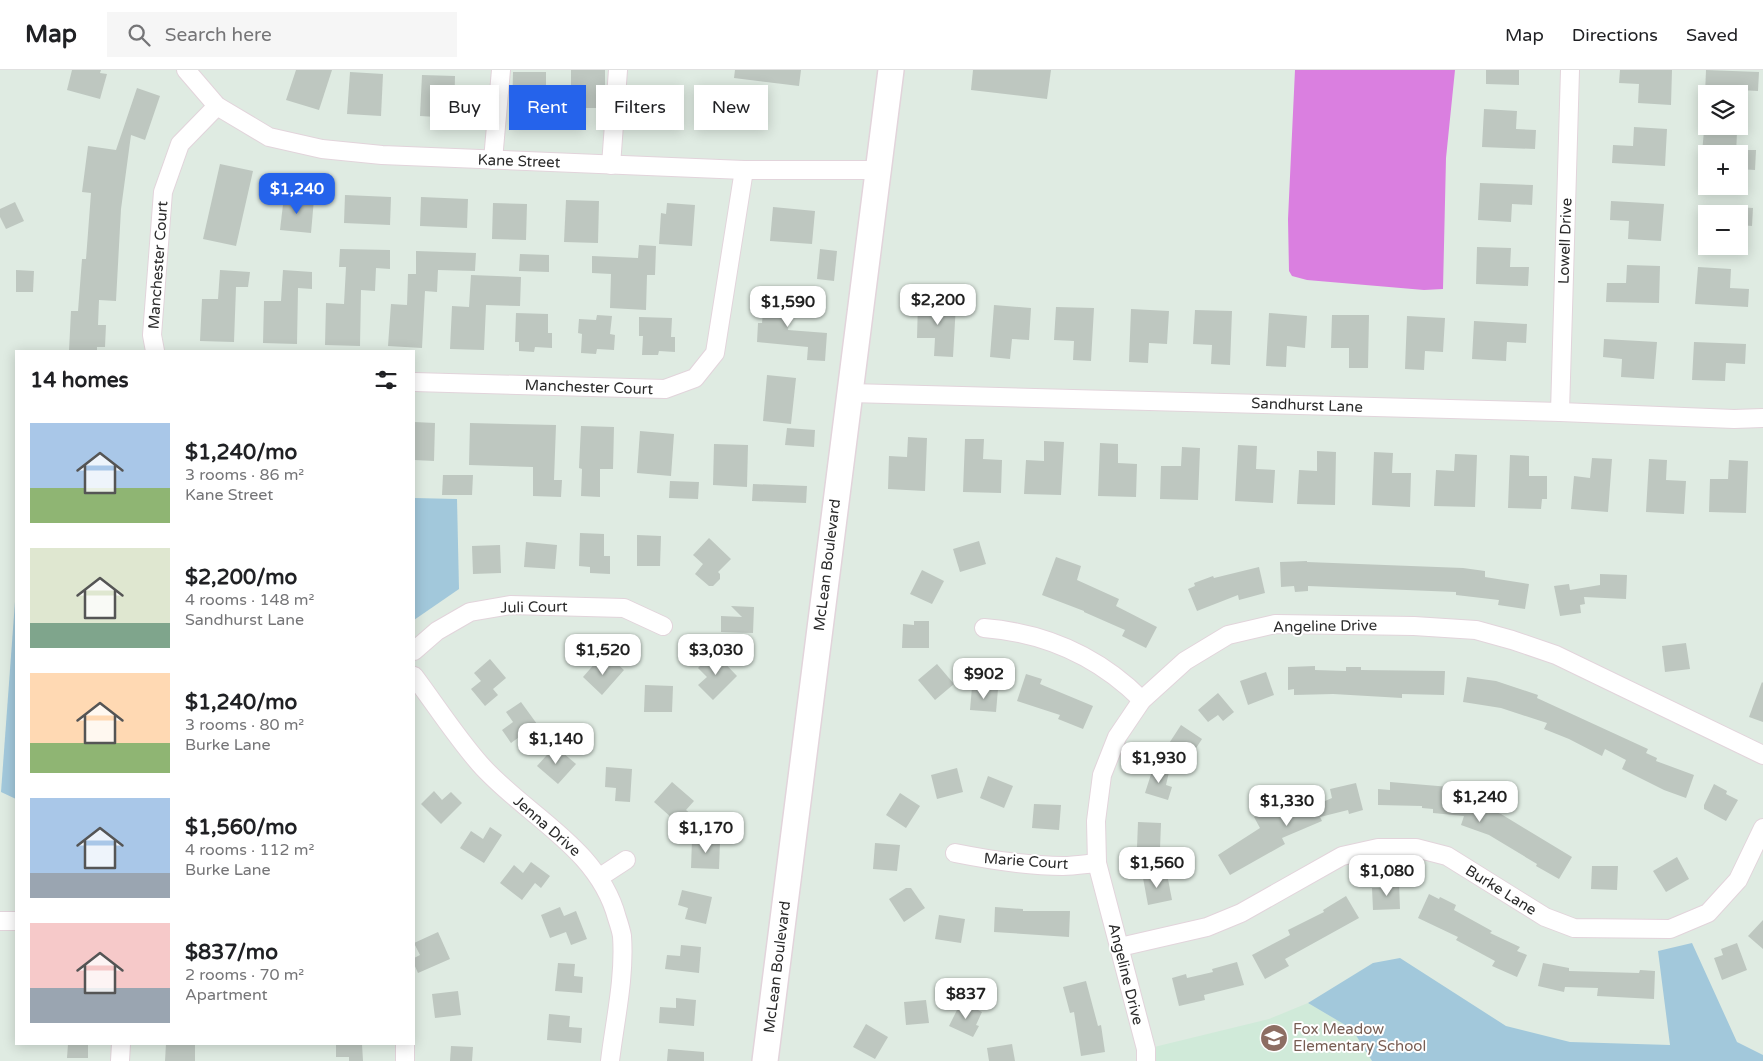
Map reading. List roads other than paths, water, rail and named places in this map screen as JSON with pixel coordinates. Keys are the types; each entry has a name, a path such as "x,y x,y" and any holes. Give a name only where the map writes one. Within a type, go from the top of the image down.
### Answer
{"main road":[{"name":"McLean Boulevard","path":"765,1061 891,70"}],"street":[{"name":"Kane Street","path":"186,70 217,106 269,137 322,149 382,155 611,165 744,170 879,170"},
{"path":"493,160 501,70"},
{"path":"611,165 618,70"},
{"name":"Lowell Drive","path":"1560,412 1570,70"},
{"name":"Manchester Court","path":"156,350 152,335 163,192 180,144 217,106"},
{"name":"Manchester Court","path":"415,382 665,389 696,378 715,353 744,170"},
{"name":"Sandhurst Lane","path":"850,393 1560,412 1734,419 1763,418"},
{"name":"Juli Court","path":"415,649 437,631 470,612 510,605 624,608 663,626"},
{"name":"Angeline Drive","path":"1146,1061 1146,1049 1097,862 1096,821 1102,775 1117,737 1142,700 1185,661 1228,635 1275,624 1414,626 1476,630 1556,655 1763,756"},
{"path":"984,628 1029,634 1071,649 1123,682 1142,700"},
{"name":"Jenna Drive","path":"415,677 479,763 503,788 573,846 600,877 613,903 622,935 622,970 610,1061"},
{"name":"Burke Lane","path":"1120,947 1207,927 1241,914 1342,856 1378,848 1416,848 1447,856 1545,918 1574,928 1670,929 1708,912 1738,880 1763,828"},
{"name":"Marie Court","path":"956,853 990,860 1029,864 1063,866 1097,862"},
{"path":"600,877 626,860"},
{"path":"0,921 15,921"},
{"path":"120,1061 121,1045"},
{"path":"405,1045 405,1061"}],"place":[{"name":"Fox Meadow Elementary School","path":"1274,1038"}]}
